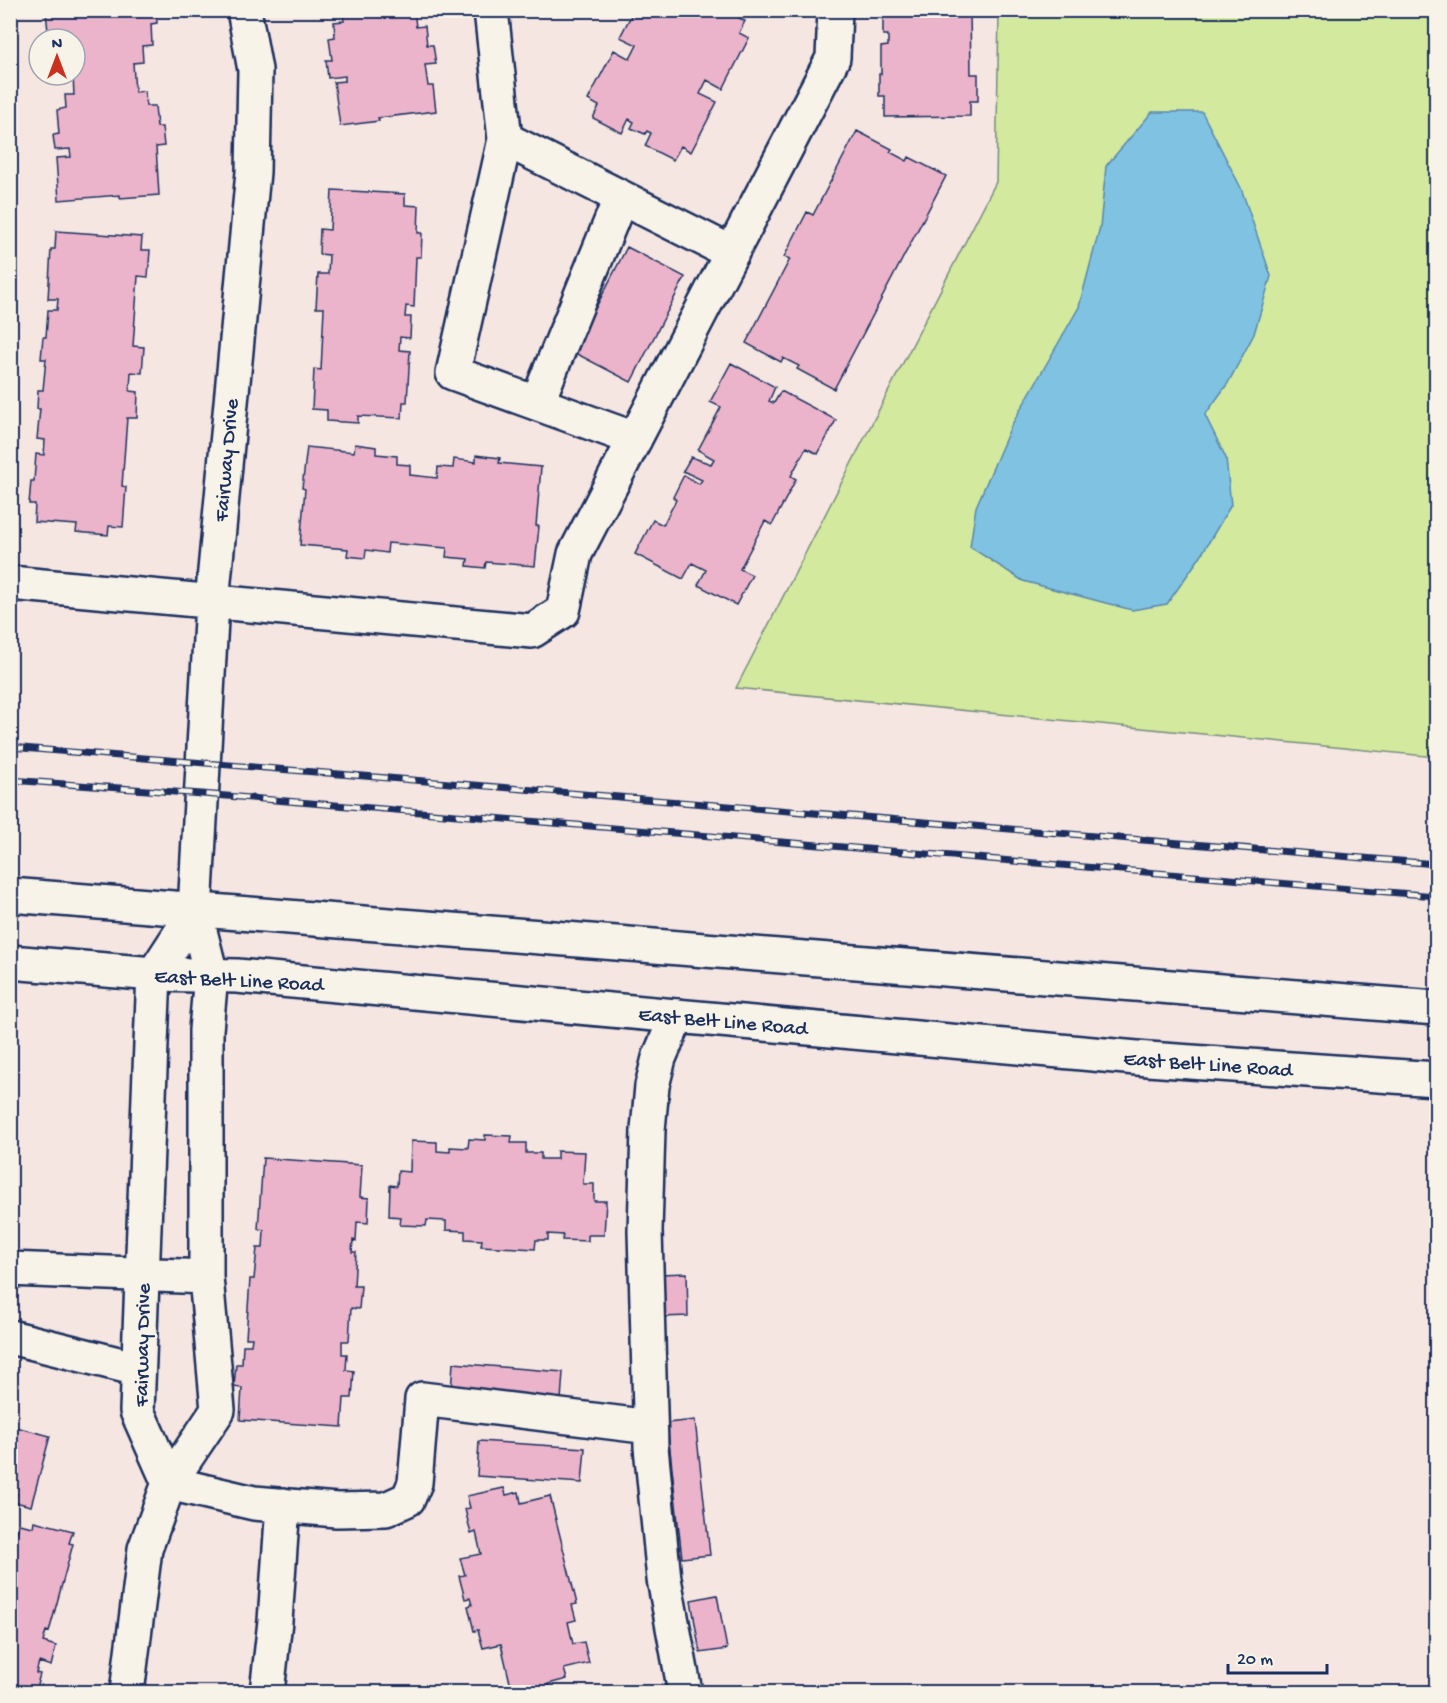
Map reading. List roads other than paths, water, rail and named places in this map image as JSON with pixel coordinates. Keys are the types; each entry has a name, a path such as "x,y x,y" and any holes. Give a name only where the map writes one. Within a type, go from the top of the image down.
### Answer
{"main road":[{"name":"Fairway Drive","path":"169,1483 218,1410 206,1277 206,1030 211,975 195,911 212,602 253,172 255,70 244,10"},
{"path":"491,10 505,139 453,373 634,439"},
{"path":"10,583 532,631 563,611 575,554 834,58 835,10"},
{"path":"505,139 732,253"},
{"path":"537,404 621,197"},
{"path":"10,895 1437,1008"},
{"name":"Fairway Drive","path":"169,1483 137,1411 154,974 195,911"},
{"name":"East Belt Line Road","path":"10,962 154,974 211,975 1148,1059 1437,1079"},
{"path":"677,1016 659,1058 652,1086 648,1130 645,1231 650,1427 664,1579 686,1692"},
{"path":"10,1269 206,1277"},
{"path":"10,1337 138,1369"},
{"path":"127,1692 145,1549 169,1483 254,1503 337,1510 386,1509 408,1499 415,1483 422,1399 650,1427"},
{"path":"267,1692 275,1621 283,1505"}],"water":[{"path":"1152,112 1202,112 1241,188 1271,276 1254,334 1228,383 1205,415 1226,458 1231,505 1200,557 1167,604 1132,610 1023,581 970,547 976,507 1011,426 1079,307 1100,227 1106,166"}],"railway":[{"path":"10,747 1436,864"},
{"path":"10,780 1436,896"}]}
